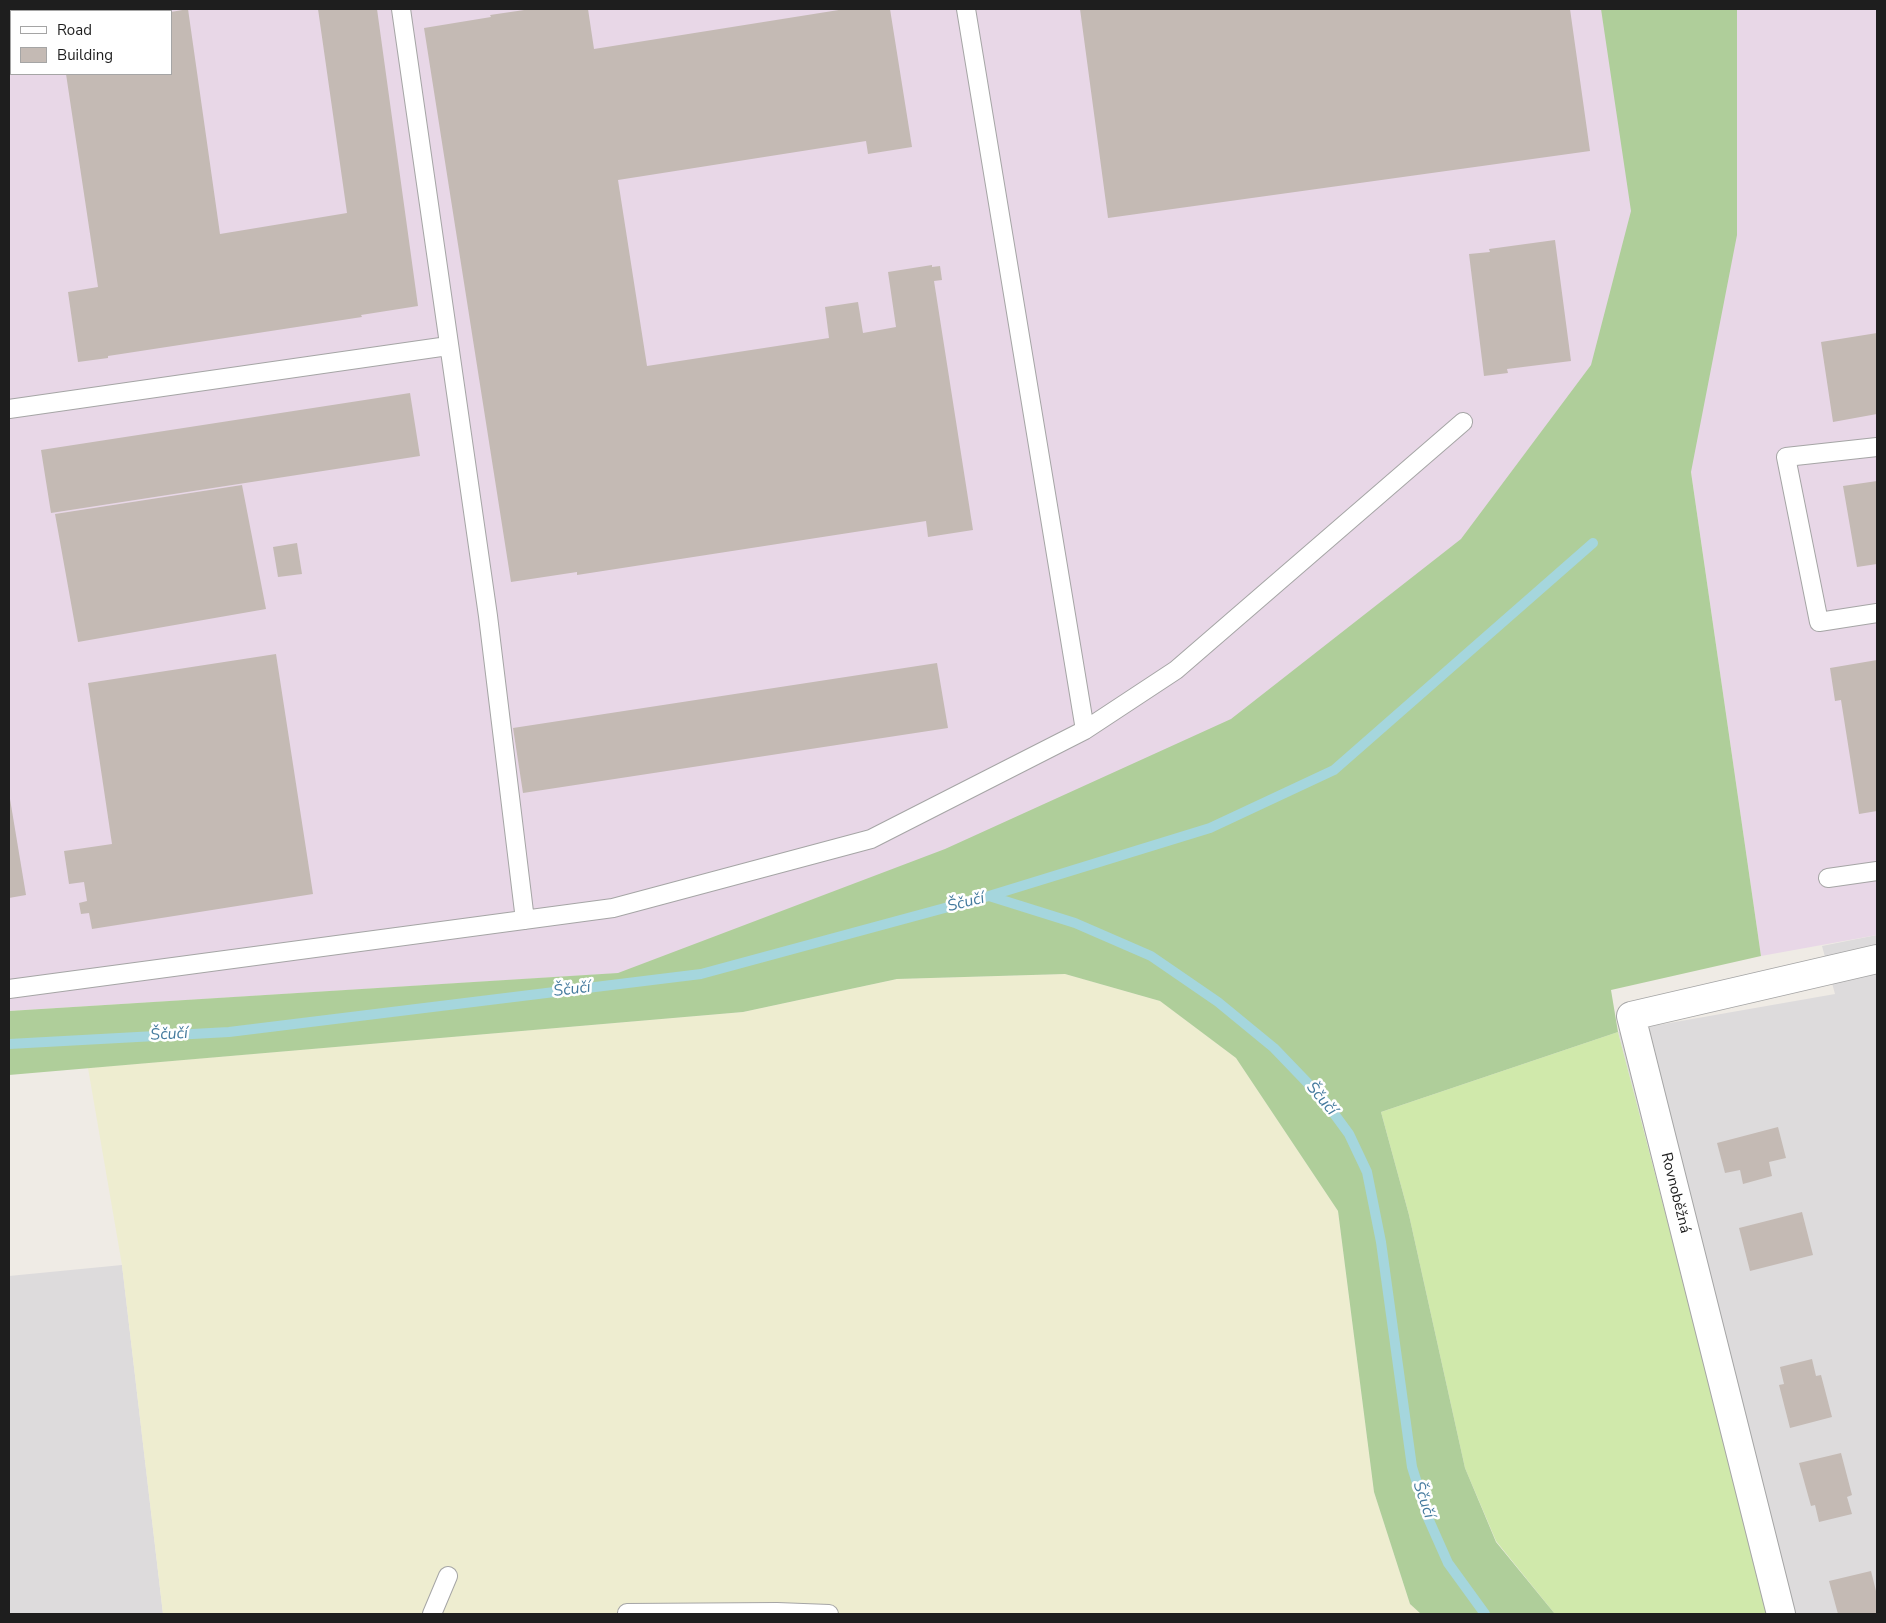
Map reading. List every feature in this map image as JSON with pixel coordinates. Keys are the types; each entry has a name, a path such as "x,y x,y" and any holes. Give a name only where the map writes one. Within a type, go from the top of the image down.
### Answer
{"street":[{"name":"Rovnoběžná","path":"1781,1614 1631,1016 1877,960"}],"lane":[{"path":"401,9 488,616 525,920"},
{"path":"966,9 1085,730"},
{"path":"9,409 448,346"},
{"path":"9,989 613,908 871,840 1085,730 1176,670 1463,422"},
{"path":"1877,446 1786,457 1819,622 1877,613"},
{"path":"1828,878 1877,871"},
{"path":"432,1614 448,1576"},
{"path":"626,1613 777,1612 829,1614"}],"shaded area":[{"path":"9,9 1877,9 1877,935 1761,956 1691,472 1459,692 737,966 9,1011"},
{"path":"1877,935 1877,1614 1770,1614 1618,1032 1835,994 1822,946"},
{"path":"122,1265 163,1614 9,1614 9,1276"}],"green space":[{"path":"1601,9 1737,9 1737,235 1691,472 1761,956 1611,990 1618,1032 1381,1112 1409,1215 1465,1468 1496,1542 1555,1614 1421,1614 1410,1604 1374,1492 1338,1211 1236,1058 1160,1001 1065,974 897,979 743,1012 9,1075 9,1011 618,973 945,849 1231,719 1461,539 1591,365 1631,211"},
{"path":"1065,974 1160,1001 1236,1058 1338,1211 1374,1492 1410,1604 1421,1614 163,1614 122,1265 88,1068 743,1012 897,979"},
{"path":"1618,1032 1770,1614 1555,1614 1496,1541 1465,1468 1409,1215 1381,1112"}],"building":[{"path":"188,9 220,234 347,213 318,9 377,9 418,306 361,315 362,317 78,362 68,292 98,287 66,75 172,75 172,12"},
{"path":"531,9 588,9 594,49 845,9 890,9 912,147 868,154 866,141 618,180 647,366 829,338 825,307 858,302 863,333 896,327 888,272 932,265 932,267 940,266 942,280 934,281 973,530 928,537 926,521 577,575 577,572 511,582 424,28"},
{"path":"1080,9 1570,9 1590,151 1108,218"},
{"path":"1555,240 1571,361 1507,369 1508,373 1484,376 1469,254 1490,252 1489,249"},
{"path":"1877,333 1877,414 1833,422 1821,342"},
{"path":"410,393 420,456 51,513 41,450"},
{"path":"1877,481 1877,564 1857,567 1843,486"},
{"path":"242,485 266,609 78,642 55,514"},
{"path":"297,543 302,574 278,577 273,547"},
{"path":"276,654 313,894 92,929 89,913 81,914 79,903 87,901 84,882 69,884 64,851 112,844 88,683"},
{"path":"1877,660 1877,811 1859,814 1841,700 1835,701 1830,668"},
{"path":"937,663 948,728 523,793 513,728"},
{"path":"9,793 26,895 9,898"},
{"path":"1778,1127 1786,1158 1769,1162 1772,1176 1743,1184 1740,1170 1725,1173 1717,1143"},
{"path":"1802,1212 1813,1255 1750,1271 1739,1228"},
{"path":"1812,1359 1816,1376 1821,1375 1832,1417 1790,1428 1779,1385 1784,1384 1780,1367"},
{"path":"1841,1453 1852,1495 1847,1497 1852,1514 1819,1522 1815,1505 1811,1506 1799,1463"},
{"path":"1871,1571 1877,1595 1877,1614 1838,1614 1829,1581"}],"waterway":[{"path":"989,896 1210,828 1334,770 1593,543"},
{"name":"Ščučí","path":"9,1044 229,1032 701,974 989,896 1075,923 1151,956 1218,1002 1274,1048 1324,1100 1349,1134 1367,1172 1381,1242 1412,1467 1428,1518 1448,1563 1485,1614"}]}
